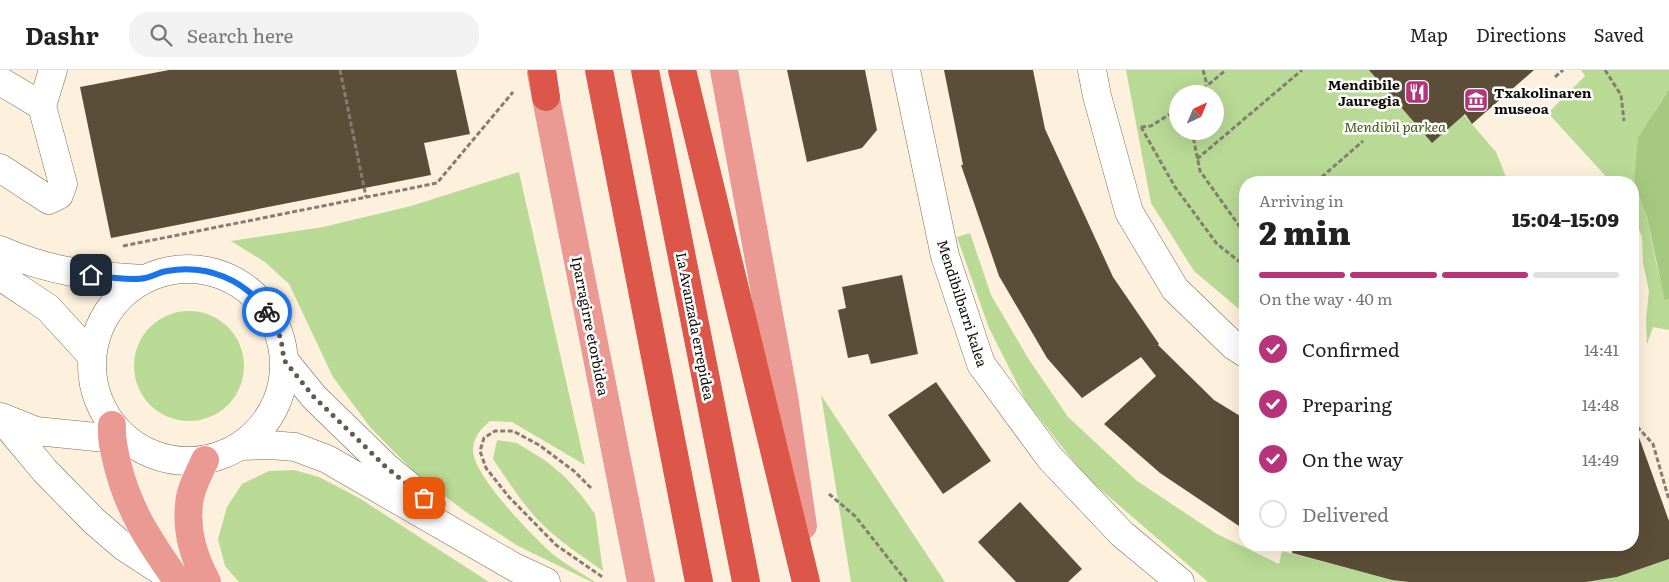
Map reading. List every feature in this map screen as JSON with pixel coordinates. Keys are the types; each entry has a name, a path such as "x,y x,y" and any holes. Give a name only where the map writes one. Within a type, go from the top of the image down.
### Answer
{"highway":[{"path":"599,70 699,582"},
{"name":"La Avanzada errepidea","path":"645,70 746,582"},
{"path":"682,70 806,582"},
{"path":"534,75 546,97"}],"main road":[{"path":"724,70 784,396 811,582"},
{"name":"Iparragirre etorbidea","path":"546,97 641,582"},
{"path":"116,434 128,501 149,542 178,582"},
{"path":"205,460 195,482 189,503 189,512 190,538 194,554 207,582"}],"street":[{"path":"0,168 49,200 59,195 63,184 42,106 53,70"},
{"name":"Mendibilbarri kalea","path":"906,70 945,256 981,364 1050,458 1122,534 1180,582"},
{"path":"1092,70 1128,212 1175,289 1239,349"},
{"path":"0,81 42,106"},
{"path":"0,250 10,255 72,273 110,278 144,279"},
{"path":"185,269 206,271 226,277 239,284 261,302 273,320 281,339 284,360 283,380 278,400 256,434 241,446 223,455 205,460 184,462 163,459 144,451 116,434 102,410 91,374 91,355 97,331 108,310 124,292 144,279 164,271 185,269"},
{"path":"0,276 48,308 91,355"},
{"path":"284,360 314,397 386,467 514,567"},
{"path":"0,417 36,431 116,434"},
{"path":"0,417 45,471 94,521 123,546 178,582"},
{"path":"241,446 270,445 295,447 327,458 514,567 546,582"}],"path":[{"path":"340,70 366,197"},
{"path":"1204,70 1207,85 1226,70"},
{"path":"1197,159 1302,70"},
{"path":"1555,77 1563,70"},
{"path":"1605,70 1621,96 1624,120"},
{"path":"121,246 437,183 534,75"},
{"path":"1107,131 1151,126 1169,115"},
{"path":"1141,127 1175,188 1217,244 1239,261"},
{"path":"1194,140 1200,171 1239,226"},
{"path":"1323,176 1363,141"},
{"path":"1639,429 1653,444 1669,500"},
{"path":"595,492 574,471 539,445 513,431 495,431 484,438 480,451 486,468 509,497 556,545 604,578"},
{"path":"794,465 855,516 907,582"}],"green space":[{"name":"Mendibil parkea","path":"1126,70 1425,70 1496,152 1506,176 1239,176 1239,309 1194,271 1151,203"},
{"path":"1581,70 1669,70 1669,89 1656,109 1636,176 1606,176 1548,113 1585,76"},
{"path":"1669,89 1669,299 1665,301 1647,217 1639,195 1639,176 1635,176 1638,138"},
{"path":"519,172 585,465 512,422 490,421 476,437 473,449 475,460 491,487 540,542 559,559 595,582 518,546 466,512 418,476 370,427 333,377 289,284 265,262 231,241 323,227 411,206"},
{"path":"1639,195 1647,217 1666,301 1669,299 1669,330 1653,327 1647,344 1646,319 1649,291 1643,263 1642,237 1639,229"},
{"path":"970,233 991,295 1028,358 1068,417 1137,481 1217,534 1239,545 1239,551 1252,551 1279,564 1282,551 1392,580 1409,582 1208,582 1085,476 1026,401 989,328 957,237"},
{"path":"189,311 210,315 228,327 240,345 244,366 240,387 228,405 210,417 189,421 168,417 150,405 138,387 134,366 138,345 150,327 168,315"},
{"path":"821,395 945,582 851,582"},
{"path":"497,440 517,443 546,461 565,477 581,495 595,514 603,571 556,537 528,509 493,459"},
{"path":"294,470 319,477 359,498 489,582 239,582 225,566 218,539 227,507 242,484 269,471"},
{"path":"1669,559 1669,582 1586,582 1617,577"}],"building":[{"path":"169,70 456,70 470,134 424,143 431,175 111,238 80,87"},
{"path":"787,70 865,70 877,130 862,148 807,162"},
{"path":"944,70 1033,70 1045,129 1113,277 1158,345 1214,400 1239,415 1239,526 1160,473 1104,424 1156,376 1141,357 1082,398 1047,358 999,276 961,165 963,165"},
{"path":"1369,70 1534,70 1472,124 1465,114 1432,143"},
{"path":"902,275 918,354 871,364 868,354 848,358 838,310 846,308 842,287"},
{"path":"936,382 991,461 943,494 888,415"},
{"path":"1639,437 1669,521 1669,559 1617,577 1586,582 1409,582 1392,580 1292,553 1292,551 1639,551"},
{"path":"1020,502 1082,569 1068,582 1016,582 978,542"}],"way so far":[{"path":"267,312 273,320 281,339 284,360 314,397 386,467 424,498"}],"place":[{"name":"Mendibile Jauregia","path":"1417,92"},
{"name":"Txakolinaren museoa","path":"1476,100"}],"route":[{"path":"91,275 110,278 144,279 164,271 185,269 206,271 226,277 245,288 261,302 267,312"}]}
